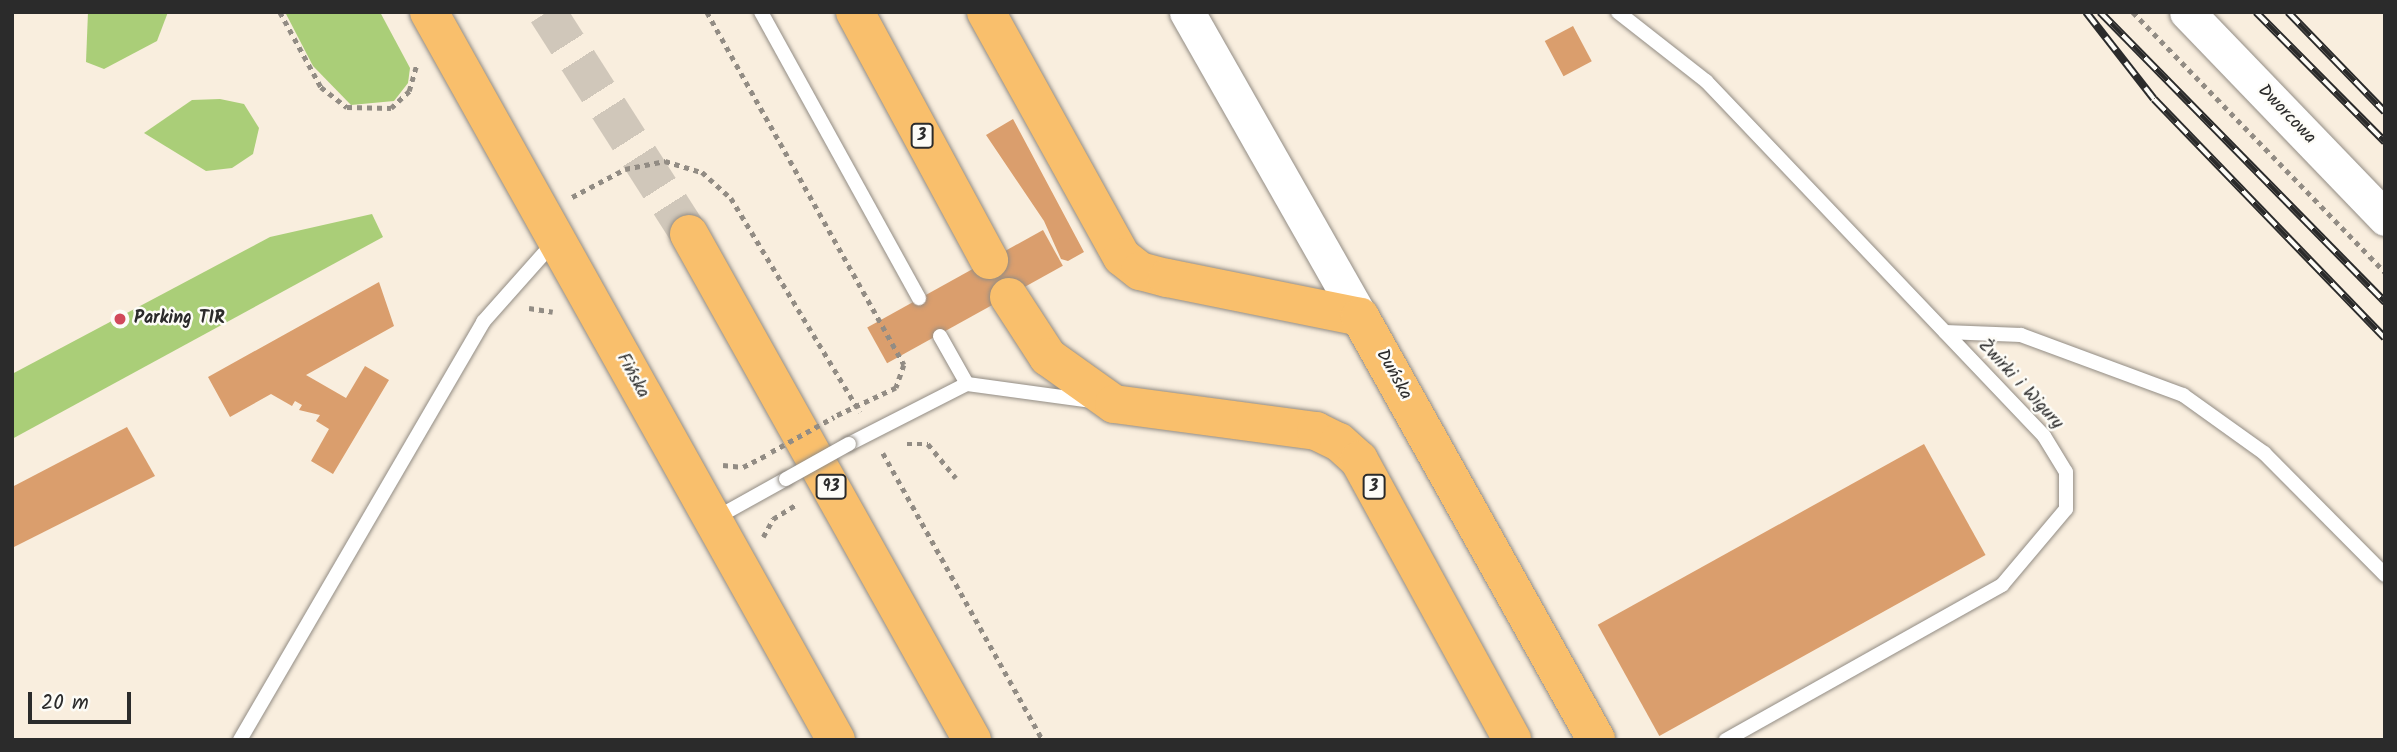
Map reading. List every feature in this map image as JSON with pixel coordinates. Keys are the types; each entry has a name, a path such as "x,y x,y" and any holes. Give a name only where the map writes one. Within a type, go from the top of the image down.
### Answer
{"main road":[{"name":"Fińska","path":"429,12 836,740"},
{"name":"3","path":"855,12 989,260"},
{"path":"986,12 1122,257 1140,271 1167,278 1360,317"},
{"name":"93","path":"689,234 972,740"},
{"name":"3","path":"1009,297 1048,357 1114,404 1316,431 1339,442 1359,460 1513,740"},
{"name":"Duńska","path":"1360,317 1596,740"}],"street":[{"name":"Duńska","path":"1187,12 1360,317"},
{"name":"Dworcowa","path":"2188,12 2385,218"}],"lane":[{"path":"761,12 919,298"},
{"name":"Żwirki i Wigury","path":"1618,12 1706,80 2044,436 2066,472 2066,509 2002,586 1726,740"},
{"path":"240,740 483,322 548,227"},
{"path":"1945,332 2021,335 2183,395 2264,453 2385,575"},
{"path":"940,336 967,384"},
{"path":"712,519 871,432 967,384 1114,404"}],"path":[{"path":"280,12 321,87 363,112 400,102 415,75 415,57"},
{"path":"707,12 904,365 896,388 834,417 771,452"},
{"path":"2133,12 2385,272"},
{"path":"548,227 625,169 665,161 702,172 731,198 857,407 1044,740"},
{"path":"901,447 928,444 956,478"},
{"path":"873,461 893,451"}],"green space":[{"path":"88,12 168,12 157,41 104,69 86,62"},
{"path":"285,12 380,12 410,68 408,83 394,101 351,105 313,66"},
{"path":"220,99 244,104 259,128 253,154 232,168 206,171 144,133 192,100"},
{"path":"372,214 383,237 12,439 12,374 270,237"}],"building":[{"path":"1573,26 1592,61 1564,76 1545,41"},
{"path":"1013,119 1084,252 1068,261 1061,259 1044,221 986,135"},
{"path":"1043,230 1063,266 887,363 867,327"},
{"path":"379,282 394,326 306,375 346,398 365,366 389,380 333,474 311,461 329,429 316,421 320,415 299,410 302,405 295,401 292,406 271,394 230,417 208,377"},
{"path":"127,427 155,476 12,548 12,487"},
{"path":"1924,444 1986,555 1659,736 1598,625"}],"tunnel":[{"path":"547,12 689,234"}],"railway":[{"path":"2086,12 2154,99 2385,338"},
{"path":"2100,12 2385,302"},
{"path":"2256,12 2385,142"},
{"path":"2288,12 2385,112"}],"place":[{"name":"Parking TIR","path":"120,319"}]}
